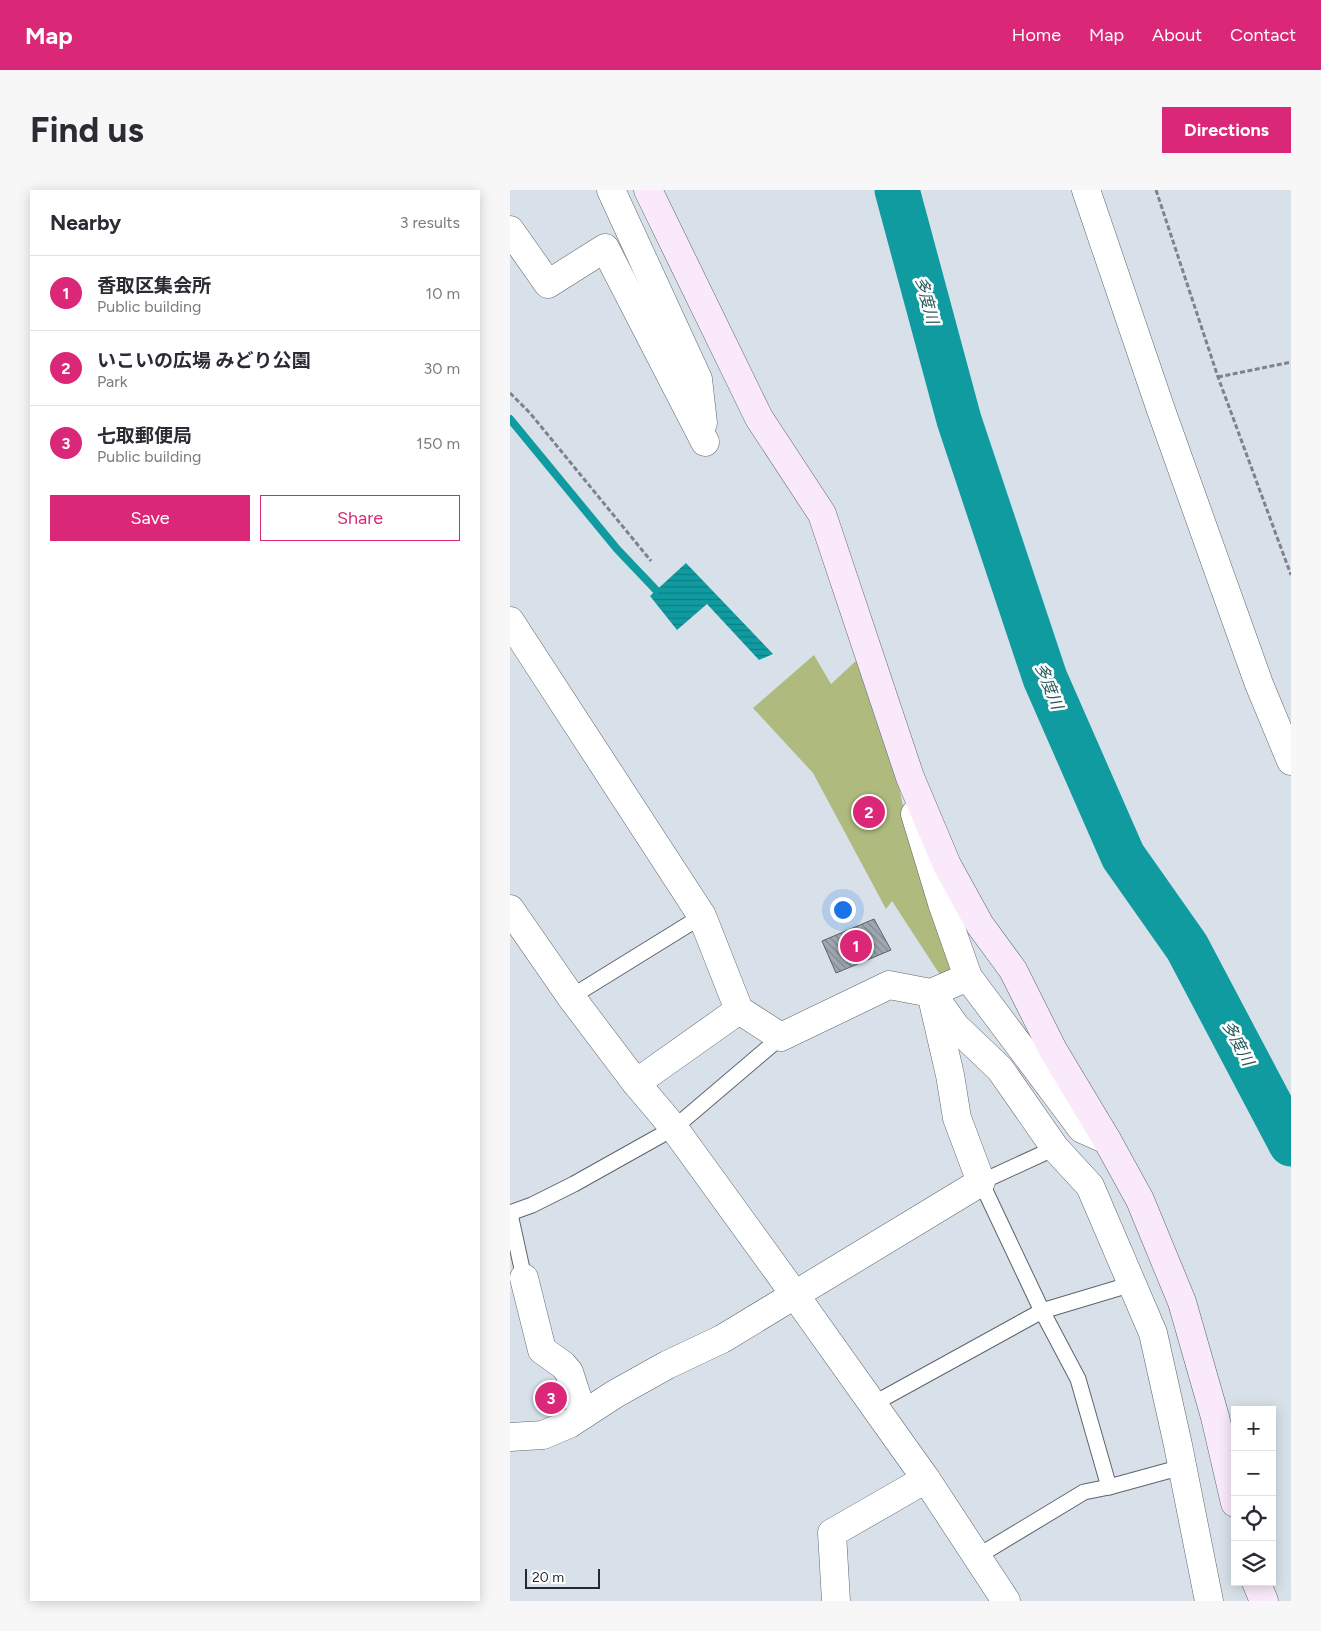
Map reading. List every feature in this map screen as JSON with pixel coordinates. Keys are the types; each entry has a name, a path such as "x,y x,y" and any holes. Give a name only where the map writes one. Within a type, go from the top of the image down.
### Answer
{"street":[{"path":"510,230 548,284 605,248 705,442 698,379 611,190"},
{"path":"648,190 759,418 822,514 916,790 947,865 980,925 1013,970 1054,1050 1140,1200 1182,1302 1215,1417 1233,1496"},
{"path":"1086,190 1161,410 1259,684 1291,761"},
{"path":"510,621 702,916 739,1010 781,1037 889,985 931,992 968,977"},
{"path":"916,790 913,808 942,903 968,977 1082,1129 1107,1140"},
{"path":"510,909 570,996 636,1083 674,1128 795,1295 926,1479 1006,1601"},
{"path":"931,992 956,1027 1000,1069 1055,1148 1090,1186 1153,1333 1209,1601"},
{"path":"510,1437 543,1435 569,1424 615,1394 667,1365 722,1339 982,1182 957,1118 950,1075 931,992"},
{"path":"636,1083 739,1010"},
{"path":"524,1278 542,1350 563,1365 569,1372 582,1415"},
{"path":"836,1601 832,1534 926,1479"},
{"path":"1258,1586 1264,1601"}],"lane":[{"path":"570,996 702,916"},
{"path":"524,1278 510,1214 574,1184 674,1128 781,1037"},
{"path":"1055,1148 982,1182 1042,1311 1078,1379 1109,1487"},
{"path":"873,1404 1042,1311 1132,1284"},
{"path":"978,1556 1084,1492 1182,1467"}],"path":[{"path":"1156,190 1218,377 1291,575"},
{"path":"1218,377 1291,362"},
{"path":"510,393 530,413 651,561"}],"green space":[{"path":"814,655 831,684 858,659 894,762 912,850 957,972 942,978 892,901 886,909 813,773 753,708"}],"water":[{"path":"686,563 773,654 759,660 707,604 677,630 650,596"}],"building":[{"path":"874,919 891,950 836,973 822,941"}],"waterway":[{"name":"多度川","path":"897,190 959,420 1045,678 1123,856 1187,947 1291,1144"},
{"path":"510,419 617,549 656,590"}],"place":[{"name":"いこいの広場 みどり公園","path":"869,812"},
{"name":"香取区集会所","path":"856,946"},
{"name":"七取郵便局","path":"551,1398"}]}
